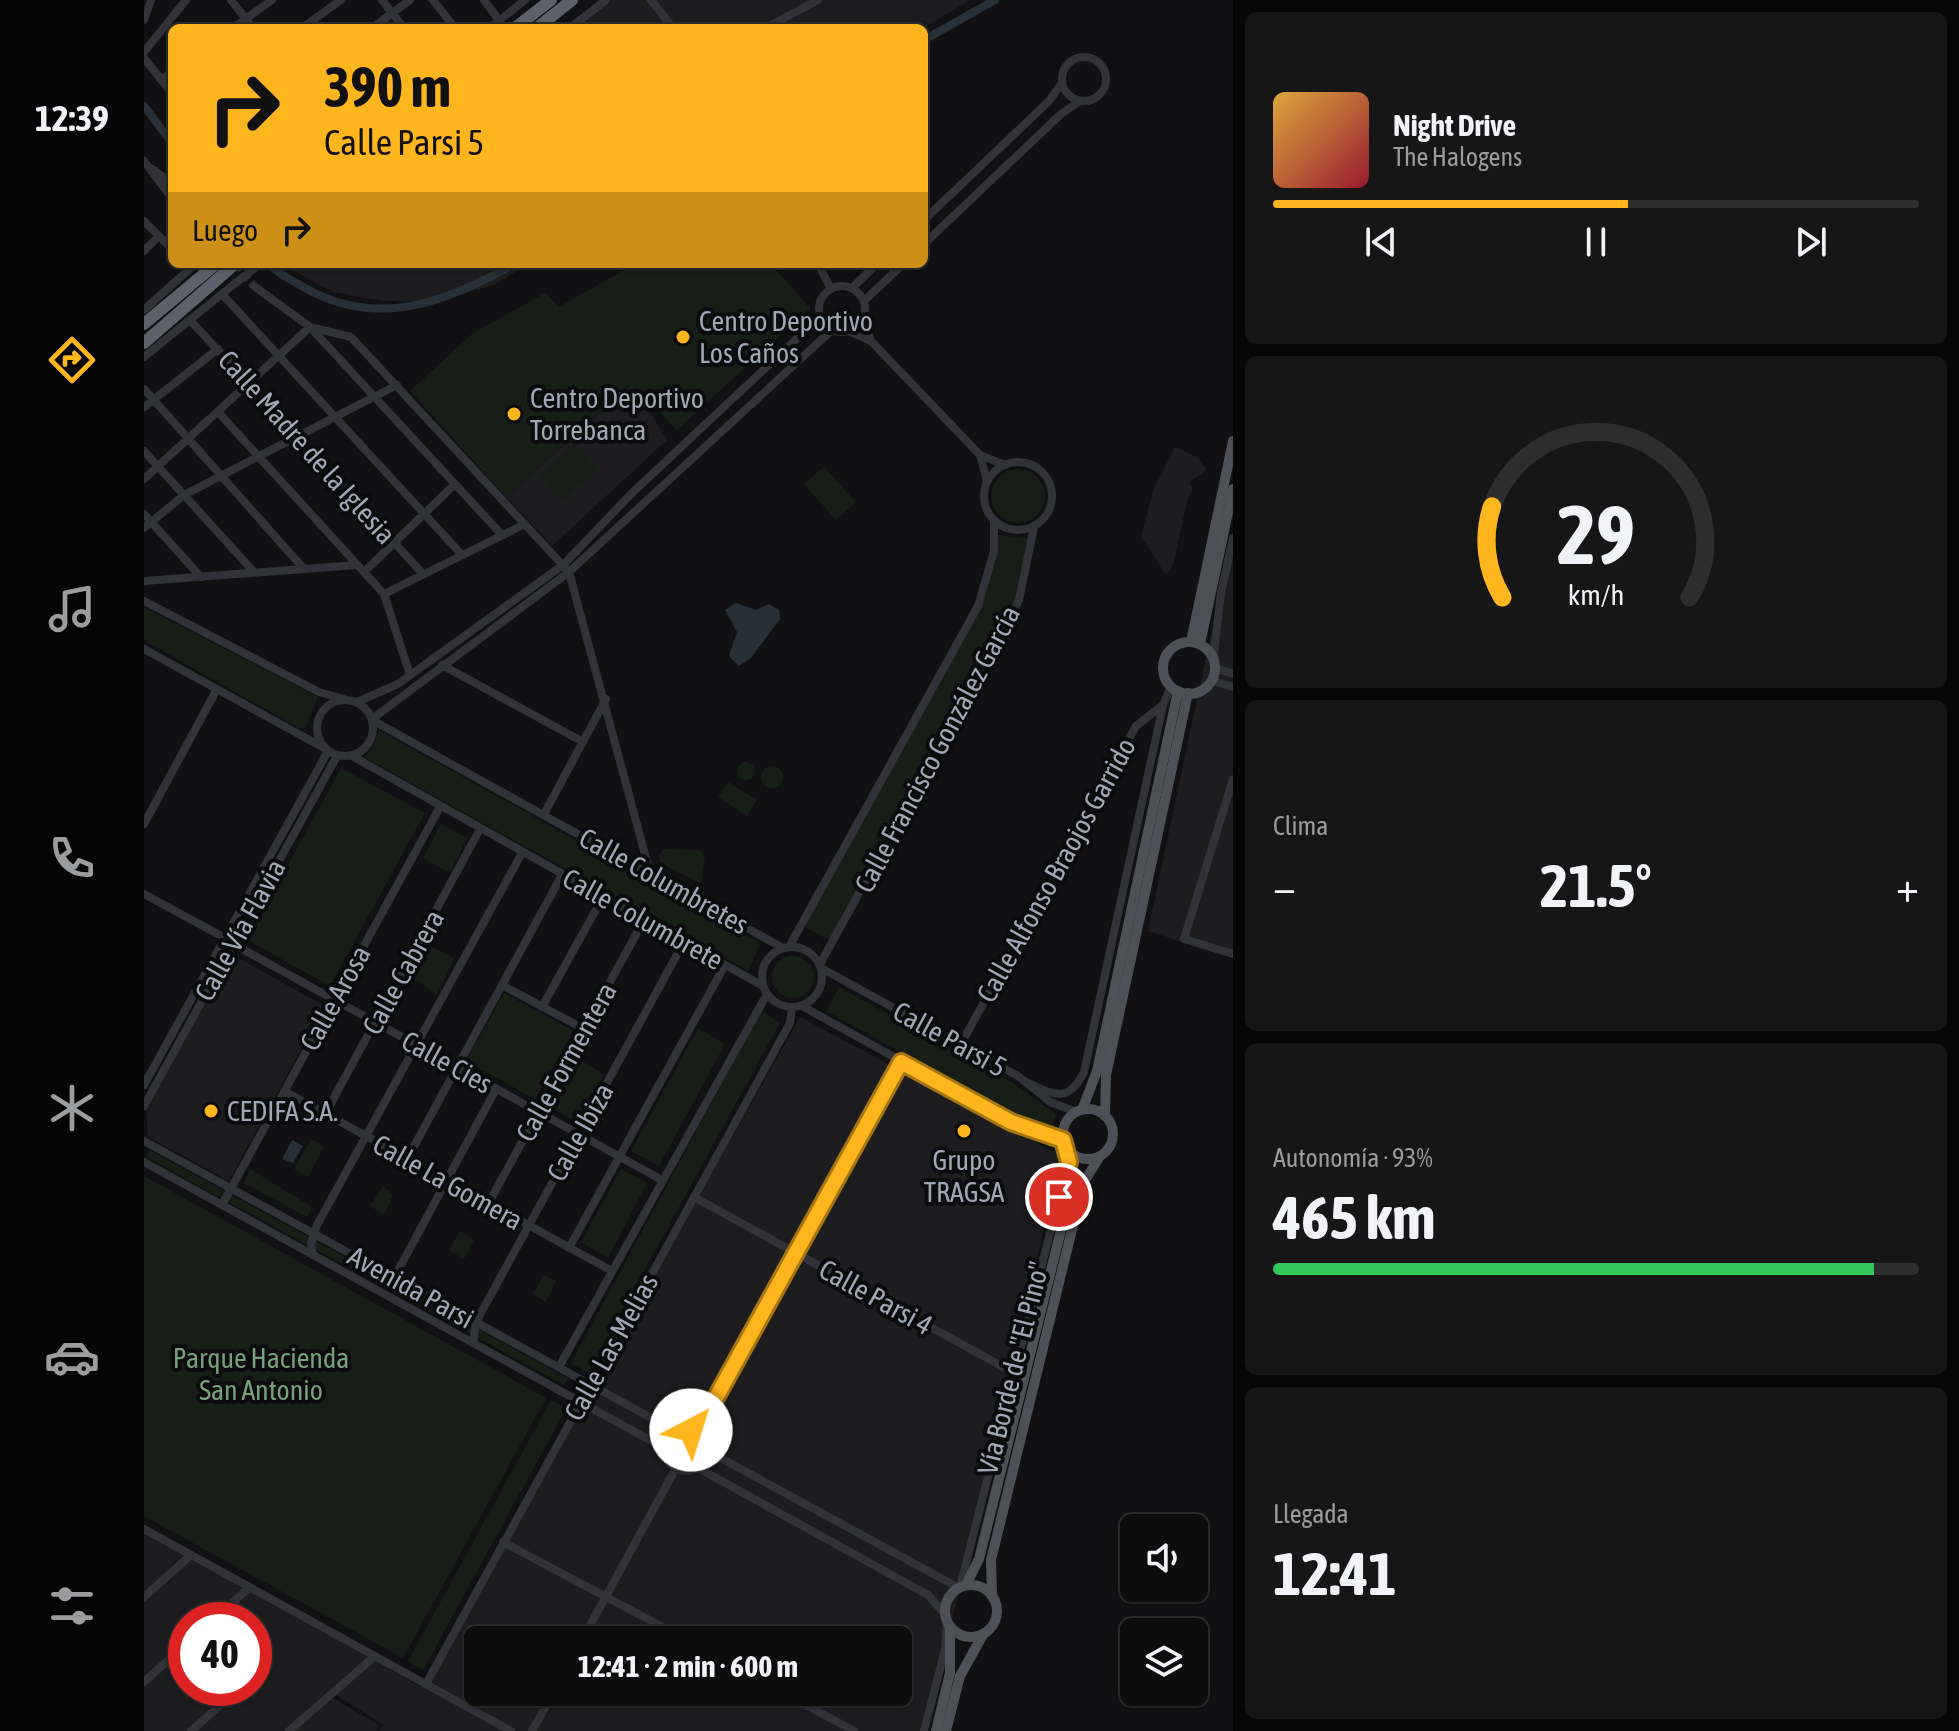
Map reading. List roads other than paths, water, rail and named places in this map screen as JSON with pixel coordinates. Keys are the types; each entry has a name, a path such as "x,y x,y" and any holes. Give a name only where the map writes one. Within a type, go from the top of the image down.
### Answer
{"highway":[{"path":"520,24 551,0"},
{"path":"542,24 572,0"},
{"path":"144,324 217,268"},
{"path":"144,343 217,268"}],"main road":[{"path":"1195,643 1233,441"},
{"path":"1195,643 1233,489"},
{"path":"1195,643 1214,664 1211,680 1201,690 1179,690 1163,671 1167,654 1178,644 1195,643"},
{"path":"1179,690 1106,1075 1105,1116 1113,1137 1100,1156 1084,1159 1069,1156 1063,1140 1065,1124 1080,1111 1097,1071 1179,690"},
{"path":"1080,1111 1105,1116"},
{"name":"Vía Borde de \"El Pino\"","path":"962,1587 979,1559 1070,1194 1069,1156"},
{"name":"Vía Borde de \"El Pino\"","path":"992,1595 991,1560 1005,1500 1084,1182 1100,1156"},
{"path":"936,1731 950,1673 948,1598 962,1587 981,1586 992,1595 997,1612 995,1621 984,1633 960,1676 946,1731"},
{"path":"948,1620 962,1635 984,1633"}],"street":[{"path":"144,20 151,0"},
{"path":"168,88 144,55 186,0"},
{"path":"231,0 250,24"},
{"path":"238,24 272,0"},
{"path":"308,24 341,0"},
{"path":"382,0 401,24"},
{"path":"378,24 410,0"},
{"path":"433,0 452,24"},
{"path":"484,0 499,20"},
{"path":"494,24 525,0"},
{"path":"575,24 606,0"},
{"path":"651,0 670,24"},
{"path":"773,24 818,0"},
{"path":"928,216 1049,101 1062,83 1069,62 1083,57 1098,61 1106,73 1105,88 1094,99 1080,101 1061,114 928,240"},
{"path":"161,80 168,75"},
{"path":"1062,83 1065,91 1080,101"},
{"path":"146,164 168,180"},
{"path":"146,164 168,193"},
{"path":"144,221 168,245"},
{"path":"144,251 159,236"},
{"path":"144,310 188,268"},
{"path":"144,357 255,268"},
{"path":"820,268 831,289"},
{"path":"831,289 852,288 873,268"},
{"path":"871,341 863,318 864,301 899,268"},
{"path":"254,286 310,327 502,535"},
{"path":"852,288 864,301"},
{"path":"831,289 820,304 821,316 832,330"},
{"path":"222,294 462,555"},
{"path":"144,601 319,692 357,702 410,675 566,568 632,493 821,316"},
{"path":"849,331 863,318"},
{"name":"Calle Madre de la Iglesia","path":"190,320 423,574"},
{"path":"144,479 310,327"},
{"path":"310,327 351,337 566,568 606,699 650,873"},
{"path":"372,720 566,568 832,330 849,331 871,341 980,455 1005,465 1032,465 1048,479 1052,501 1043,520 1034,527 1013,530 994,520 984,498 987,481 980,455"},
{"path":"144,407 218,349"},
{"path":"148,525 184,495 397,385"},
{"path":"144,389 304,569"},
{"path":"218,412 384,594 410,675"},
{"path":"144,451 254,572"},
{"path":"987,481 1005,465"},
{"path":"144,581 360,568 395,543 455,484"},
{"path":"144,514 148,525 201,577"},
{"name":"Calle Francisco González García","path":"786,948 978,606 994,551 994,520"},
{"path":"384,594 525,524"},
{"name":"Calle Francisco González García","path":"820,966 1008,623 1019,600 1034,527"},
{"path":"1233,538 1221,593 1214,664 1233,674"},
{"path":"144,649 337,756 352,756 367,746 373,729 372,720 357,702"},
{"path":"442,665 583,742"},
{"path":"1211,680 1233,687"},
{"path":"144,824 217,689"},
{"path":"1026,1082 1053,1094 1066,1094 1077,1086 1084,1072 1163,705 1179,690"},
{"path":"544,814 606,699"},
{"path":"326,749 317,733 319,716 331,703 347,700"},
{"name":"Calle Alfonso Braojos Garrido","path":"961,1044 1136,726 1163,705"},
{"name":"Calle Columbretes","path":"372,720 786,948"},
{"name":"Calle Vía Flavia","path":"144,1106 326,749"},
{"name":"Calle Vía Flavia","path":"144,1085 337,756"},
{"name":"Calle Columbrete","path":"352,756 765,990"},
{"path":"1233,779 1184,939 1233,954"},
{"name":"Calle Arosa","path":"222,1205 440,807"},
{"name":"Calle Cabrera","path":"325,1114 480,829"},
{"path":"313,1255 313,1233 522,853"},
{"path":"407,1159 562,875"},
{"name":"Calle Cies","path":"144,894 662,1180"},
{"path":"542,1007 603,897"},
{"name":"Calle Formentera","path":"488,1204 644,920"},
{"name":"Calle Ibiza","path":"476,1322 684,942"},
{"path":"786,948 807,950 820,966 821,988 802,1006 792,1008 773,1001 765,990 764,967 775,952 786,948"},
{"path":"569,1248 725,965"},
{"name":"Calle Parsi 5","path":"820,966 1026,1082 1050,1102 1080,1111"},
{"path":"502,985 584,1029"},
{"name":"Calle Las Melias","path":"559,1367 765,990"},
{"name":"Calle Parsi 5","path":"802,1006 1011,1122 1063,1140"},
{"name":"Calle Las Melias","path":"426,1684 790,1023 792,1008"},
{"path":"697,1432 901,1062"},
{"path":"394,1278 496,1089"},
{"name":"Calle La Gomera","path":"284,1091 612,1271"},
{"path":"144,1134 144,1141"},
{"name":"Avenida Parsi","path":"144,1141 677,1432"},
{"path":"708,1451 962,1587 1069,1156"},
{"name":"Avenida Parsi","path":"144,1162 666,1449"},
{"name":"Calle Parsi 4","path":"694,1197 1016,1374"},
{"path":"473,1343 476,1322"},
{"path":"698,1468 708,1451 705,1440 697,1432 677,1432 666,1449 676,1468 687,1471 698,1468 928,1595 948,1620 945,1650 924,1731"},
{"path":"590,1626 676,1468"},
{"path":"144,1529 511,1731"},
{"path":"503,1542 661,1626"},
{"path":"144,1597 191,1555"},
{"path":"233,1602 250,1587"},
{"path":"289,1731 375,1656"},
{"path":"144,1682 168,1660"},
{"path":"191,1731 219,1706"},
{"path":"532,1731 546,1706"},
{"path":"808,1706 854,1731"}],"waterway":[{"path":"928,38 995,0"},
{"path":"144,106 168,138"},
{"path":"275,268 305,288 333,301 386,309 438,299 507,268"}],"tunnel":[{"path":"239,268 254,286"}],"place":[{"name":"Centro Deportivo Los Caños","path":"683,337"},
{"name":"Centro Deportivo Torrebanca","path":"514,414"},
{"name":"CEDIFA S.A.","path":"211,1111"},
{"name":"Grupo TRAGSA","path":"964,1131"}],"park label":[{"name":"Parque Hacienda San Antonio","path":"261,1374"}]}
